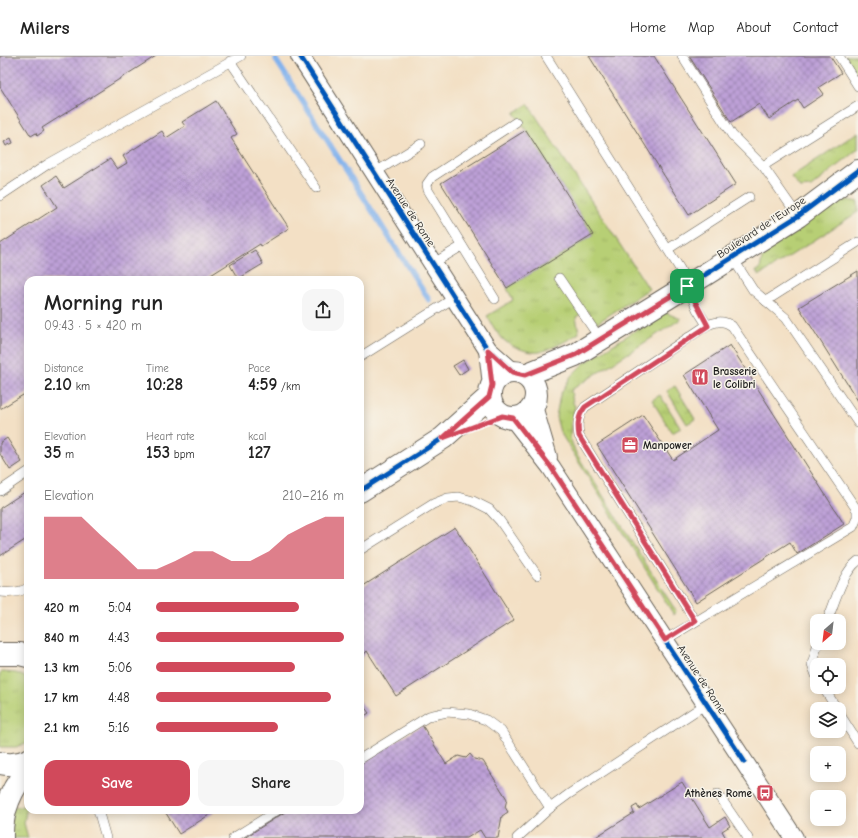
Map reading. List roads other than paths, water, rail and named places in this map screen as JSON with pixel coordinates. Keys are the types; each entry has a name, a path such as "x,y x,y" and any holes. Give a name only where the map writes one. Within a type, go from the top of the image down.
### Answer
{"street":[{"name":"Avenue de Rome","path":"300,56 488,350 519,374"},
{"name":"Boulevard de l'Europe","path":"519,374 575,355 798,216 858,171"},
{"name":"Avenue de Rome","path":"488,350 491,391"},
{"name":"Boulevard de l'Europe","path":"534,400 575,355"},
{"path":"364,488 443,438 491,391 501,375 506,373 519,374 530,380 534,387 534,400 525,415 508,417 443,438"},
{"path":"491,391 491,405 496,411 508,417"},
{"name":"Avenue de Rome","path":"534,400 551,467"},
{"name":"Avenue de Rome","path":"508,417 551,467 794,838"},
{"path":"0,654 24,655"},
{"path":"0,763 24,762"},
{"path":"2,838 7,801 15,785 24,774"}],"lane":[{"path":"0,196 48,164 241,56"},
{"path":"546,56 668,249 680,269 687,286 708,326"},
{"path":"682,56 732,135 763,166 798,216"},
{"path":"839,56 858,86"},
{"path":"230,61 316,188"},
{"path":"763,166 858,106"},
{"path":"495,299 428,190 427,184 432,177 516,122"},
{"path":"374,173 421,144"},
{"path":"668,249 749,197"},
{"path":"766,301 858,242"},
{"path":"432,264 462,246"},
{"path":"732,257 753,290 786,318 858,423"},
{"path":"559,278 600,339"},
{"path":"364,354 454,298"},
{"path":"665,640 853,527 857,518 857,510 732,326 725,322 716,322 708,326 585,407 579,414 577,427 579,436 695,621"},
{"path":"0,491 24,475"},
{"path":"364,547 433,504 448,498 459,497 472,500 489,510 500,521 538,575"},
{"path":"830,614 845,576 858,561"},
{"path":"0,592 12,593 24,590"},
{"path":"517,838 550,808 569,794 706,704"},
{"path":"364,757 429,716 447,712 470,714 486,720 501,731 550,808"},
{"path":"846,724 858,743"},
{"path":"718,794 748,838"},
{"path":"99,814 106,838"},
{"path":"233,838 272,814"}],"waterway":[{"path":"276,60 429,300"}],"place":[{"name":"Brasserie le Colibri","path":"700,377"},
{"name":"Manpower","path":"630,445"},
{"name":"Athènes Rome","path":"765,793"}]}
